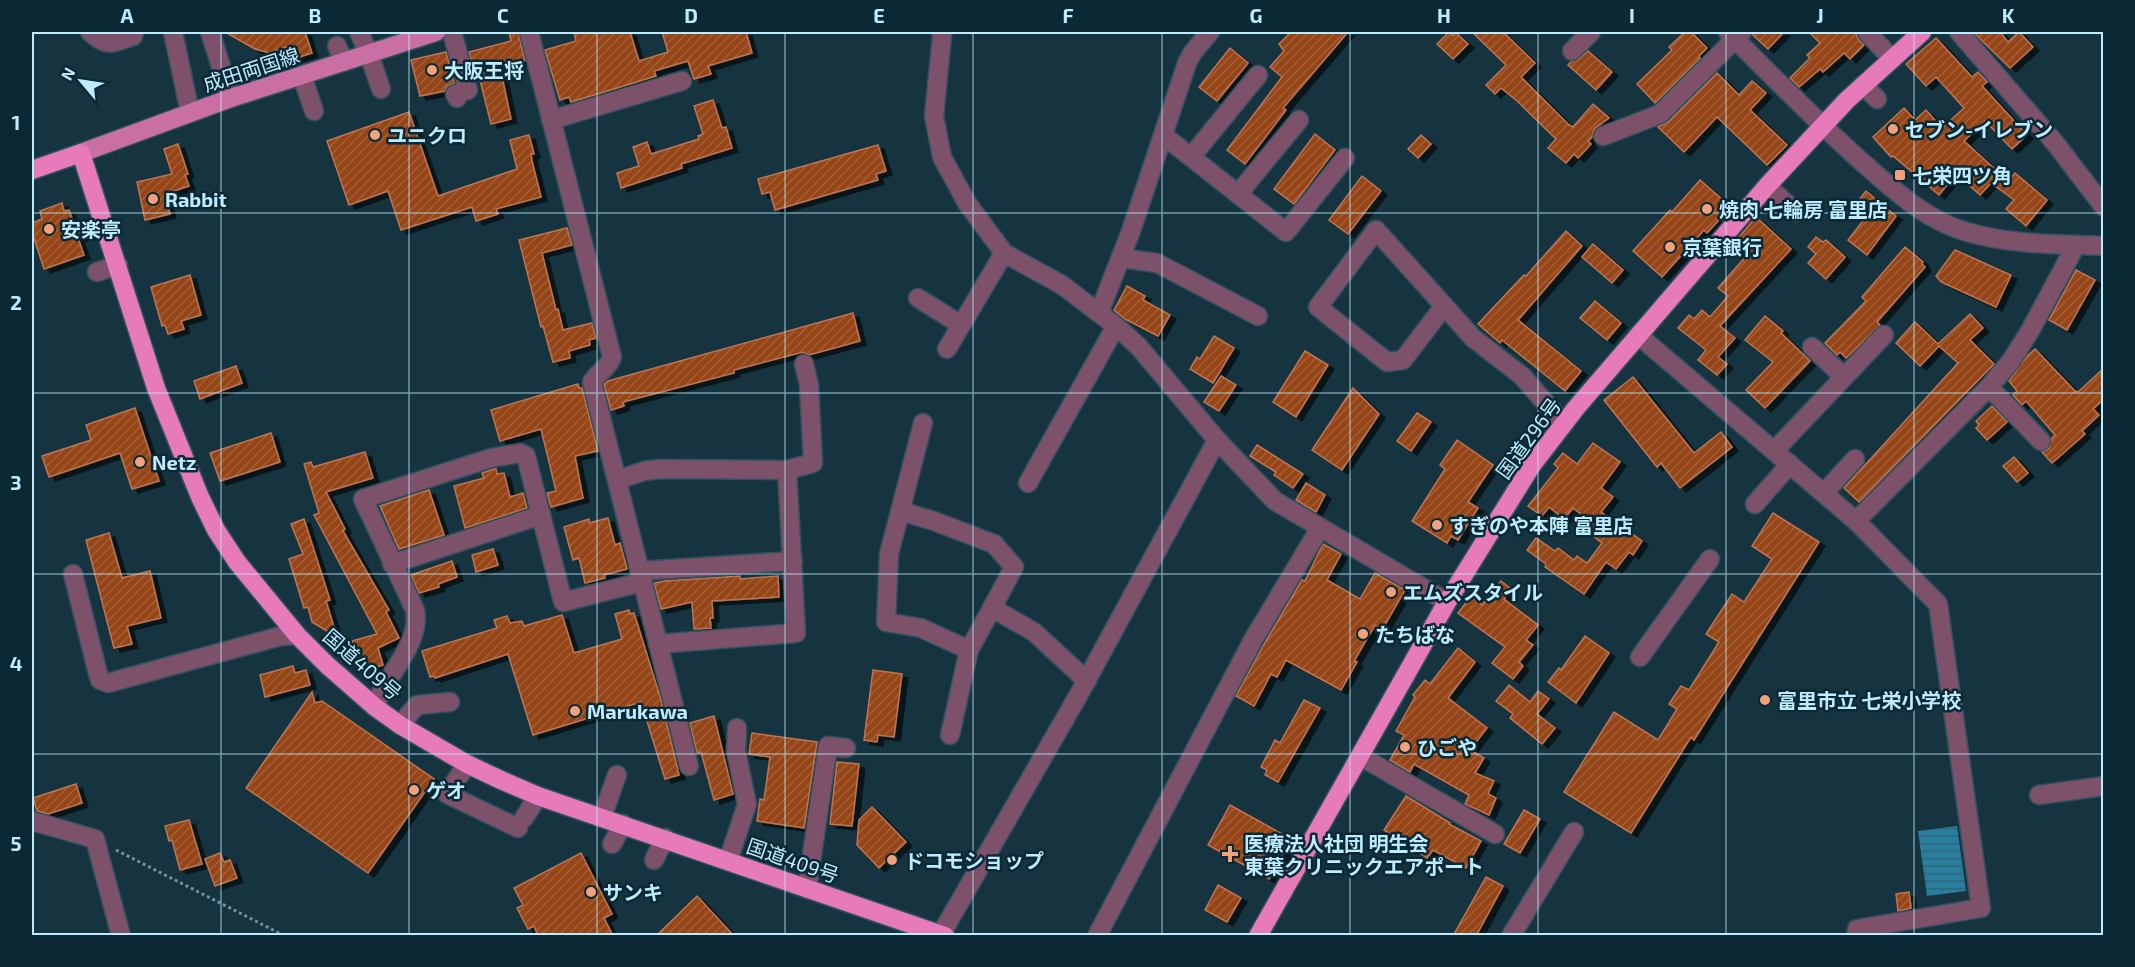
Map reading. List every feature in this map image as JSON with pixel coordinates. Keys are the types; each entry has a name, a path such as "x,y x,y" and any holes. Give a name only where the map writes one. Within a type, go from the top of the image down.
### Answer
{"highway":[{"name":"国道296号","path":"1258,936 1447,602 1532,465 1638,335 1767,186 1863,85 1922,32"},
{"path":"32,170 81,153"},
{"name":"国道409号","path":"81,153 156,388 216,530 237,562 297,635 327,665 375,707 400,725 467,764 538,796 942,935"}],"main road":[{"name":"成田両国線","path":"81,153 231,98 302,76 340,54 369,54 436,32"}],"street":[{"path":"90,32 110,45 133,36 134,32"},
{"path":"173,32 190,113"},
{"path":"210,32 231,98"},
{"path":"359,32 381,89"},
{"path":"452,32 468,90 455,94 457,98"},
{"path":"529,32 612,357 609,365 596,375 592,382 689,766"},
{"path":"941,32 934,116 942,158 967,203 1004,253 1062,285 1139,346 1217,440 1275,501 1447,602"},
{"path":"1099,313 1121,258 1187,63 1210,32"},
{"path":"1572,51 1591,32"},
{"path":"1867,32 1892,59"},
{"path":"1959,32 2055,143 2103,207"},
{"path":"1603,136 1660,114 1735,34 1822,126 1901,196 1929,216 1967,232 2014,241 2103,246"},
{"path":"1191,157 1258,75"},
{"path":"302,76 314,111"},
{"path":"551,120 682,81"},
{"path":"1863,85 1878,99"},
{"path":"1238,194 1299,120"},
{"path":"1163,135 1286,232 1345,158"},
{"path":"1767,186 1796,212"},
{"path":"1444,306 1403,360 1387,362 1318,307 1376,230 1473,338 1522,376 1564,424"},
{"path":"1856,521 1989,387 2011,361 2031,329 2076,245"},
{"path":"947,349 1004,253"},
{"path":"1121,258 1157,263 1258,316"},
{"path":"97,272 118,265"},
{"path":"918,298 961,326"},
{"path":"1028,483 1116,326"},
{"path":"1638,335 1856,521 1938,604 1981,908 1857,929 1856,936"},
{"path":"1774,451 1884,335"},
{"path":"1812,346 1844,377"},
{"path":"617,480 644,471 660,469 788,470 813,463 809,385 804,364"},
{"path":"1989,387 2041,441"},
{"path":"923,423 889,554 886,622 921,628 969,650"},
{"path":"942,935 1087,681 1217,440"},
{"path":"375,707 384,686 408,648 417,622 415,610 363,499 490,458 520,453 526,456 563,602 641,576 793,561"},
{"path":"1824,493 1855,459"},
{"path":"1755,504 1790,464"},
{"path":"658,644 796,633 788,470"},
{"path":"900,511 934,521 994,544 1014,567 969,650 950,735"},
{"path":"392,564 542,515"},
{"path":"1097,936 1253,640 1320,528"},
{"path":"1640,657 1710,559"},
{"path":"73,574 100,680 108,683 281,636 297,635"},
{"path":"992,608 1034,632 1087,681"},
{"path":"400,725 417,705 450,702"},
{"path":"728,861 747,804 736,751 737,728"},
{"path":"807,889 828,746 846,748"},
{"path":"1360,756 1495,834"},
{"path":"467,764 449,791 521,823 538,796"},
{"path":"602,817 617,775"},
{"path":"2039,795 2103,786"},
{"path":"32,821 95,839 121,936"},
{"path":"612,844 623,824"},
{"path":"1511,936 1574,832"},
{"path":"654,860 665,838"}],"path":[{"path":"95,839 285,936"}],"water":[{"path":"1957,826 1966,891 1927,896 1918,831"}],"building":[{"path":"225,32 305,32 312,53 290,60 286,47 270,53 255,49"},
{"path":"509,32 518,32 525,61 500,67 511,119 491,124 478,72 475,73 469,52 511,41"},
{"path":"574,32 630,32 639,61 668,52 662,32 746,32 752,53 708,66 711,74 694,79 688,61 654,71 656,76 571,102 569,97 560,100 545,50 576,41"},
{"path":"1291,32 1348,32 1283,108 1286,110 1245,164 1227,150 1282,77 1270,67 1284,51 1279,44"},
{"path":"1449,32 1453,36 1456,33 1468,44 1453,59 1437,44"},
{"path":"1472,32 1503,32 1535,63 1521,77 1569,125 1573,127 1593,104 1609,118 1594,129 1588,141 1591,144 1578,158 1574,154 1566,163 1548,148 1556,139 1516,100 1501,88 1495,94 1486,85 1506,65"},
{"path":"1685,32 1691,32 1707,48 1655,103 1637,84 1672,50 1669,47"},
{"path":"1753,32 1784,32 1768,49 1753,35"},
{"path":"1809,32 1856,32 1858,39 1864,45 1850,59 1844,53 1823,72 1820,69 1799,87 1790,78 1810,58 1807,55 1820,43"},
{"path":"1973,32 2000,32 2008,42 2019,32 2033,47 2010,68"},
{"path":"1936,38 1972,77 1978,72 1987,82 1982,86 2027,135 2012,149 1985,121 1964,141 2008,181 2015,173 2047,200 2026,226 2006,209 2014,200 1991,183 1980,195 1956,174 1939,195 1893,156 1891,157 1873,137 1904,108 1915,120 1926,110 1942,128 1964,108 1936,77 1926,86 1906,64"},
{"path":"1230,48 1248,63 1217,101 1199,87"},
{"path":"1588,51 1612,72 1596,90 1568,65"},
{"path":"446,52 454,83 447,86 445,91 420,96 411,60"},
{"path":"1717,73 1739,95 1752,81 1766,93 1750,110 1787,145 1767,165 1717,117 1684,152 1658,127 1668,122"},
{"path":"713,100 722,128 726,127 732,148 681,164 682,168 621,188 617,173 639,166 633,147 647,142 651,154 699,139 698,136 703,134 694,106"},
{"path":"409,112 438,196 517,169 510,140 529,135 534,154 531,154 532,161 541,197 496,209 498,214 476,221 472,207 401,230 388,191 349,205 327,141"},
{"path":"1315,134 1335,150 1294,204 1274,189"},
{"path":"1421,135 1431,144 1418,158 1408,149"},
{"path":"178,144 188,174 185,175 189,186 165,194 170,214 145,220 137,182 172,174 164,149"},
{"path":"878,145 886,171 876,174 878,180 775,210 770,192 762,194 758,179"},
{"path":"1362,176 1381,191 1348,234 1329,220"},
{"path":"1700,180 1731,207 1707,233 1704,230 1662,277 1633,251"},
{"path":"1866,191 1896,216 1867,255 1848,240 1869,213 1857,202"},
{"path":"62,203 64,211 69,210 74,224 79,222 84,236 78,238 84,255 44,269 32,232 32,223 42,219 40,211"},
{"path":"1756,217 1791,249 1720,326 1735,338 1718,357 1727,364 1717,375 1698,360 1706,350 1678,328 1689,315 1694,319 1702,310 1710,317 1728,296 1718,288 1748,254 1735,242"},
{"path":"567,228 572,245 542,253 556,310 558,309 563,330 592,323 596,338 589,340 590,345 569,351 570,358 553,362 543,326 541,327 519,240"},
{"path":"1566,231 1582,246 1518,320 1581,371 1565,391 1502,340 1500,343 1478,324 1524,275 1526,276"},
{"path":"1816,237 1823,242 1826,240 1845,257 1826,279 1808,263 1816,254 1808,247"},
{"path":"1593,244 1623,270 1612,283 1582,257"},
{"path":"1905,247 1923,262 1925,267 1877,322 1880,325 1846,358 1840,352 1837,355 1825,343 1866,301 1862,297"},
{"path":"1955,250 2011,275 1996,307 1941,282 1936,276"},
{"path":"2076,270 2095,280 2067,330 2049,320"},
{"path":"190,275 201,315 181,321 184,329 168,334 165,325 162,326 151,287"},
{"path":"1127,286 1145,296 1143,300 1170,315 1158,336 1125,319 1114,310"},
{"path":"1595,301 1621,323 1607,340 1580,318"},
{"path":"853,313 860,341 809,355 803,352 734,370 734,373 623,402 624,406 611,410 604,384 608,381"},
{"path":"1970,314 1983,328 1970,340 1994,364 1859,502 1844,488 1958,363 1939,346 1920,366 1896,343 1915,322 1938,344"},
{"path":"1765,316 1783,331 1781,333 1810,361 1765,408 1746,390 1773,362 1745,340"},
{"path":"1214,336 1234,348 1213,383 1190,369 1197,357 1200,359"},
{"path":"2035,349 2078,392 2103,369 2103,400 2093,409 2099,415 2082,431 2085,434 2052,463 2042,452 2049,449 2055,435 2026,401 2022,405 2013,395 2017,391 2009,381"},
{"path":"1305,351 1328,365 1296,417 1273,402"},
{"path":"236,366 242,383 200,399 194,381"},
{"path":"1221,376 1236,385 1219,411 1204,402"},
{"path":"1633,377 1694,453 1721,432 1732,447 1680,488 1661,463 1657,467 1604,400"},
{"path":"578,384 579,388 582,388 598,451 575,456 583,498 551,507 547,493 556,491 541,429 500,441 491,410"},
{"path":"1353,388 1379,414 1342,470 1312,450"},
{"path":"1992,406 2007,422 1987,440 1976,428 1979,425 1976,421"},
{"path":"135,408 159,481 132,489 120,453 49,477 42,456 91,440 86,425"},
{"path":"1417,413 1431,422 1411,451 1397,441"},
{"path":"271,433 280,462 220,481 210,453"},
{"path":"1457,440 1493,465 1468,502 1478,508 1458,540 1451,536 1447,543 1412,521 1445,469 1440,465"},
{"path":"1593,443 1620,462 1601,488 1613,497 1601,512 1642,541 1633,555 1629,552 1616,569 1606,562 1584,594 1545,567 1546,564 1527,550 1536,538 1555,551 1558,548 1574,560 1577,556 1587,563 1602,543 1589,533 1595,525 1573,508 1564,519 1549,507 1542,516 1528,506 1558,468 1554,464 1563,453 1577,464"},
{"path":"1257,445 1303,474 1293,488 1274,475 1276,472 1250,456"},
{"path":"365,452 373,478 326,492 345,529 343,531 389,610 386,612 399,638 378,648 383,665 368,670 366,663 360,665 352,641 377,634 314,515 319,513 304,464 311,462 313,467"},
{"path":"2014,457 2028,473 2017,482 2003,466"},
{"path":"494,469 497,474 504,473 510,497 523,493 527,508 465,528 454,486 484,478 482,473"},
{"path":"1306,483 1325,495 1316,512 1296,500"},
{"path":"429,490 444,535 399,549 380,506"},
{"path":"1773,513 1819,542 1694,740 1691,737 1631,833 1564,792 1614,712 1658,740 1677,709 1669,704 1681,686 1689,690 1719,642 1706,634 1732,594 1744,602 1772,559 1752,546"},
{"path":"608,518 615,545 620,543 627,569 585,583 579,558 573,560 564,527 589,519 589,523"},
{"path":"304,519 330,600 326,601 337,637 312,622 308,607 304,608 289,559 303,554 291,524"},
{"path":"109,533 122,578 150,571 161,618 127,626 132,644 114,648 86,540"},
{"path":"1323,544 1341,554 1327,580 1360,599 1375,573 1405,590 1382,630 1375,625 1354,661 1357,662 1341,690 1286,660 1277,677 1271,674 1254,706 1236,696 1302,580 1305,581"},
{"path":"493,549 498,565 476,572 472,555"},
{"path":"452,561 457,577 438,584 439,587 419,593 411,575"},
{"path":"740,576 740,579 778,576 779,597 712,601 711,628 694,629 692,602 661,609 654,583 665,581"},
{"path":"1501,581 1511,589 1504,599 1538,625 1526,640 1533,645 1519,662 1523,666 1513,679 1492,663 1505,647 1458,613 1471,596 1482,605"},
{"path":"629,610 630,614 634,613 661,700 679,775 665,779 641,702 533,735 508,654 435,678 430,677 422,651 497,628 494,620 507,616 510,623 522,621 524,626 562,615 574,653 622,639 615,614"},
{"path":"1585,636 1609,653 1576,703 1548,682 1559,668 1561,670"},
{"path":"1458,648 1475,662 1448,698 1487,728 1470,750 1484,758 1475,773 1494,781 1488,794 1496,798 1489,815 1465,804 1469,795 1414,764 1410,772 1390,760 1404,735 1396,731 1415,697 1413,695 1425,680 1430,684"},
{"path":"293,666 295,673 306,670 310,685 265,697 260,675"},
{"path":"873,670 902,674 894,737 878,735 877,742 864,740"},
{"path":"1509,685 1530,702 1538,691 1549,699 1537,714 1555,728 1542,744 1510,718 1513,714 1496,701"},
{"path":"312,692 315,703 322,701 434,779 368,873 246,788"},
{"path":"1304,700 1320,708 1278,782 1265,775 1267,770 1261,767 1275,740 1280,743"},
{"path":"714,716 733,794 714,800 701,752 697,753 690,723"},
{"path":"752,733 817,742 804,828 757,821 760,799 764,800 770,757 749,754"},
{"path":"837,762 859,764 852,826 830,824"},
{"path":"76,784 82,803 48,814 37,811 33,798"},
{"path":"1406,796 1449,824 1481,841 1466,868 1433,850 1427,858 1384,830"},
{"path":"1230,805 1291,839 1269,879 1208,845"},
{"path":"872,807 906,842 879,868 857,845 859,820"},
{"path":"1524,810 1540,819 1520,853 1504,844"},
{"path":"189,820 202,864 180,870 172,840 169,841 165,826"},
{"path":"220,853 224,862 230,860 237,878 215,886 205,859"},
{"path":"581,853 612,914 604,918 613,936 538,936 534,926 528,929 517,908 523,905 514,888"},
{"path":"1486,877 1503,886 1476,936 1453,936"},
{"path":"1218,885 1241,898 1227,922 1205,910"},
{"path":"1909,892 1911,908 1898,911 1896,894"},
{"path":"697,896 734,936 656,936"}],"place":[{"name":"大阪王将","path":"432,70"},
{"name":"セブン-イレブン","path":"1893,129"},
{"name":"ユニクロ","path":"375,135"},
{"name":"七栄四ツ角","path":"1900,175"},
{"name":"Rabbit","path":"153,199"},
{"name":"焼肉 七輪房 富里店","path":"1707,209"},
{"name":"安楽亭","path":"49,229"},
{"name":"京葉銀行","path":"1670,247"},
{"name":"Netz","path":"140,462"},
{"name":"すぎのや本陣 富里店","path":"1437,525"},
{"name":"エムズスタイル","path":"1391,592"},
{"name":"たちばな","path":"1363,634"},
{"name":"富里市立 七栄小学校","path":"1765,700"},
{"name":"Marukawa","path":"575,711"},
{"name":"ひごや","path":"1405,747"},
{"name":"ゲオ","path":"414,790"},
{"name":"医療法人社団 明生会 東葉クリニックエアポート","path":"1230,854"},
{"name":"ドコモショップ","path":"892,860"},
{"name":"サンキ","path":"591,892"}]}
